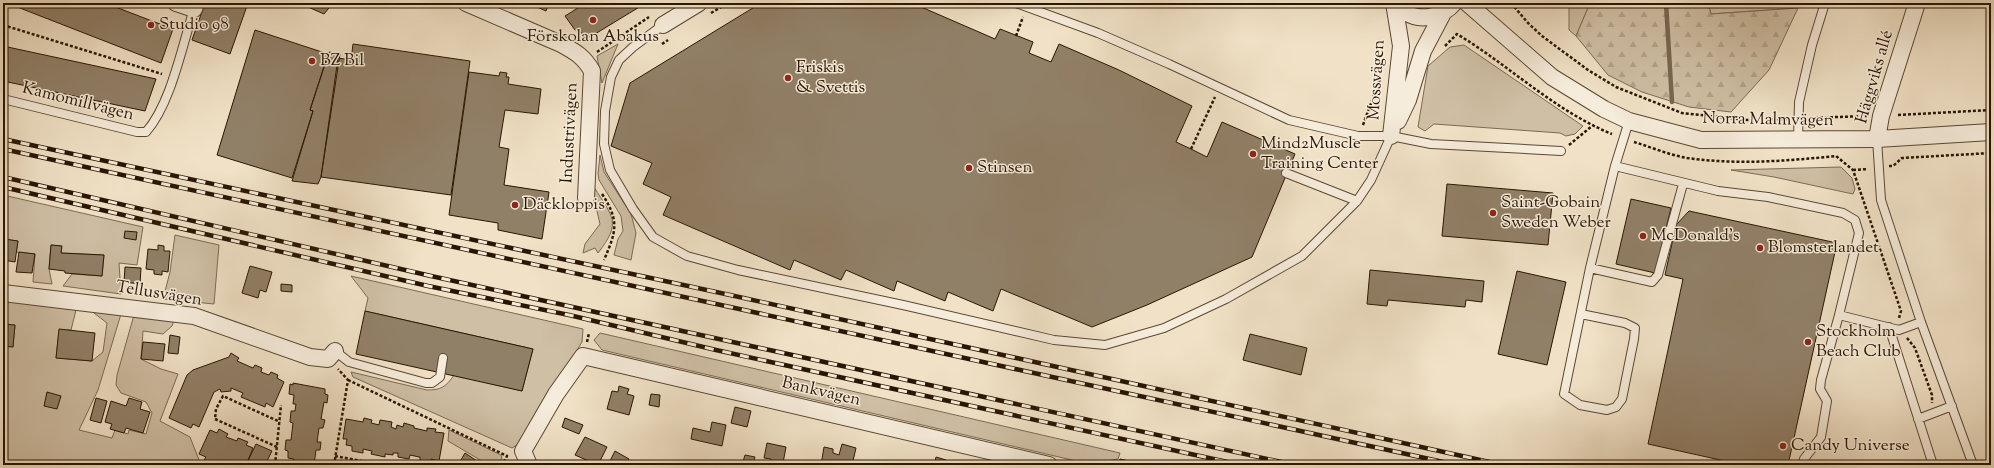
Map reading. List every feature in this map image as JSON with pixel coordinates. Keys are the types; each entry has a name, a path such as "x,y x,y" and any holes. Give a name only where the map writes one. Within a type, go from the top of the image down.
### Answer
{"street":[{"path":"176,3 195,6"},
{"name":"Industrivägen","path":"466,3 561,44 573,50 586,60 592,72 586,198"},
{"path":"658,20 699,3"},
{"name":"Mossvägen","path":"1394,3 1408,14 1421,17 1429,17 1448,8"},
{"name":"Mossvägen","path":"1391,136 1401,46 1394,3"},
{"name":"Norra Malmvägen","path":"1466,3 1552,77 1604,109 1629,121 1702,140 1877,140 1991,132"},
{"name":"Häggviks allé","path":"1877,140 1881,116 1916,3"},
{"name":"Mossvägen","path":"1391,136 1408,100 1423,51 1448,8"},
{"name":"Tellusvägen","path":"3,293 194,316 289,351 310,357 331,355"},
{"name":"Bankvägen","path":"529,465 523,452 556,394 583,356 1049,465"}],"lane":[{"path":"1016,3 1026,8 1098,33 1289,120 1358,136 1391,136 1431,144 1562,151"},
{"path":"1798,140 1799,102 1812,45 1825,3"},
{"name":"Kamomillvägen","path":"3,99 127,129 146,132 155,122 169,90 195,6"},
{"name":"Mossvägen","path":"658,20 619,60 611,77 605,111 604,144 610,170 633,209 653,237 687,256 738,270 903,305 1054,340 1105,345 1164,328 1266,278 1302,256 1357,202 1371,180 1391,136"},
{"path":"1581,314 1625,323 1635,328 1622,399 1616,407 1607,410 1580,405 1564,394 1590,268 1615,166 1629,121"},
{"path":"1877,140 1881,200 1921,322 1973,465"},
{"path":"1615,166 1683,184 1718,191 1768,197 1843,213 1855,220 1859,233 1821,380 1820,389 1827,401 1821,437 1804,459 1802,465"},
{"path":"1286,173 1357,202"},
{"path":"1590,268 1652,282 1658,275 1683,184"},
{"path":"1839,314 1899,330 1921,322"},
{"path":"1889,327 1933,465"},
{"path":"331,355 349,362 426,383 432,383 440,377 443,358"},
{"path":"1918,419 1952,406"}],"path":[{"path":"1511,3 1528,23 1542,36 1588,70 1616,87 1682,113 1747,120 1881,116 1991,110"},
{"path":"1016,36 1026,8"},
{"path":"586,60 658,20"},
{"path":"3,25 162,74"},
{"path":"1358,136 1383,74"},
{"path":"1191,149 1220,88"},
{"path":"1562,151 1592,126"},
{"path":"1853,170 1893,166 1902,158 1991,153"},
{"path":"601,191 611,207 616,221 616,232 604,260"},
{"path":"331,355 348,380 507,456 502,465"},
{"path":"334,465 348,380"},
{"path":"277,447 215,419 216,409 223,396 280,422"},
{"path":"275,465 281,405"},
{"path":"335,456 382,465"}],"green space":[{"path":"1569,3 1590,3 1576,36 1569,30"},
{"path":"1590,3 1708,3 1711,14 1798,8 1769,70 1731,112 1689,107 1642,92 1608,75 1576,36"},
{"path":"1708,3 1800,3 1798,8 1711,14"},
{"path":"618,44 602,83 597,56"},
{"path":"1464,45 1583,126 1575,134 1566,136 1560,133 1434,124 1425,131 1418,127 1428,66 1450,47"},
{"path":"600,155 604,172 631,214 636,233 631,260 614,255 618,239 623,231 621,216 599,180 598,174"},
{"path":"1841,167 1852,178 1855,189 1853,194 1774,177 1731,170"},
{"path":"594,187 610,213 612,227 610,234 598,253 595,248 583,253 585,244 600,224 593,194"},
{"path":"3,195 143,227 137,265 119,263 121,294 63,286 72,274 102,276 104,255 61,253 61,246 51,245 49,269 52,284 33,282 35,254 16,252 18,241 4,239"},
{"path":"175,235 219,245 214,304 163,299 170,272"},
{"path":"351,276 583,329 582,342 520,443 512,448 353,377 351,372 427,390 443,387 454,375 522,391 533,349 365,311 368,298"},
{"path":"3,300 76,310 71,330 59,330 56,358 92,361 103,352 107,323 94,313 95,311 121,314 98,390 79,430 112,438 115,430 128,434 129,430 146,434 152,413 146,402 121,393 116,385 117,375 134,315 174,321 172,326 163,334 143,331 141,359 161,369 178,374 160,421 190,437 201,465 11,465 6,463 3,465 3,346 13,347 15,325 3,324"},
{"path":"600,333 1120,453 1118,459 1089,464 602,350 594,340"},
{"path":"449,430 501,455 502,458 498,465 482,465 482,461 448,441"}],"building":[{"path":"7,3 105,3 173,29 161,63"},
{"path":"205,3 248,3 230,54 192,40"},
{"path":"299,3 333,3 324,14"},
{"path":"528,3 549,3 546,11"},
{"path":"549,3 559,3 557,7"},
{"name":"Förskolan Abakus","path":"586,3 646,3 590,37 575,30 565,16"},
{"name":"Stinsen","path":"761,3 912,3 995,39 1000,29 1033,42 1029,53 1051,62 1059,44 1119,70 1192,106 1176,142 1207,157 1222,122 1295,154 1252,257 1147,305 1092,327 1001,289 993,311 948,292 945,301 897,281 894,291 846,270 841,280 794,260 790,270 663,215 671,197 643,184 652,163 611,146 630,83"},
{"path":"255,30 328,54 310,110 313,111 292,178 217,155"},
{"path":"353,44 470,61 451,195 321,177 338,58 351,60"},
{"path":"3,46 156,79 145,111 3,81"},
{"path":"329,52 340,54 321,177 318,184 292,181 313,111 310,110"},
{"path":"469,72 499,76 500,72 507,73 506,77 509,77 508,84 541,89 538,114 505,110 499,147 509,149 504,185 549,192 542,239 498,230 498,223 449,215"},
{"path":"1447,184 1553,193 1548,245 1442,236"},
{"name":"McDonald's","path":"1631,199 1671,208 1655,273 1616,264"},
{"path":"1689,211 1837,243 1788,465 1743,465 1648,444 1683,279 1665,275 1676,225"},
{"path":"125,231 137,232 136,240 124,238"},
{"path":"3,236 4,239 18,241 15,262 3,260"},
{"path":"51,245 62,246 61,253 104,255 102,276 65,273 65,271 49,269"},
{"path":"158,245 164,246 164,251 170,251 168,272 162,271 162,275 154,274 154,270 146,269 148,249 158,250"},
{"path":"19,252 35,254 32,273 16,272"},
{"path":"250,266 272,272 266,292 260,290 258,298 242,293"},
{"path":"125,267 141,268 140,284 124,282"},
{"path":"1370,270 1484,281 1482,302 1466,300 1465,307 1388,300 1387,306 1367,304"},
{"path":"1517,271 1566,282 1547,365 1498,354"},
{"path":"281,284 292,285 292,292 281,291"},
{"path":"365,311 533,349 522,391 356,354"},
{"path":"3,324 15,325 13,347 3,346"},
{"path":"59,329 95,333 92,361 56,358"},
{"path":"1250,334 1307,348 1301,375 1243,360"},
{"path":"170,335 180,337 178,354 168,353"},
{"path":"143,342 165,344 163,361 141,359"},
{"path":"231,353 239,358 237,361 253,368 255,365 262,368 261,372 269,375 271,372 278,375 277,378 284,382 273,407 266,403 265,407 241,397 243,393 231,388 231,391 221,392 220,389 214,392 199,427 193,424 191,428 169,418 187,375 193,370 229,357"},
{"path":"293,383 325,389 325,394 328,395 327,403 324,402 321,419 325,420 323,428 319,428 317,442 321,442 320,450 316,450 314,465 293,463 294,459 288,458 288,451 285,450 286,440 291,440 293,423 290,422 291,411 295,411 296,404 293,404 294,395 289,394 290,384 293,385"},
{"path":"619,386 629,389 627,394 634,396 629,415 607,409 612,391 618,392"},
{"path":"47,392 61,396 57,409 44,406"},
{"path":"651,394 660,395 659,407 649,405"},
{"path":"96,398 107,401 101,423 90,420"},
{"path":"129,398 142,402 140,409 150,412 143,433 126,428 124,433 110,429 112,424 105,422 111,401 126,406"},
{"path":"735,407 751,411 747,427 731,423"},
{"path":"364,418 372,420 371,423 379,425 380,420 392,422 391,427 396,429 397,425 403,427 404,423 414,426 414,428 427,431 427,428 436,429 435,432 444,433 439,461 431,459 430,463 420,461 420,457 410,455 409,459 398,457 398,453 393,453 393,455 385,454 385,457 371,454 372,451 363,449 363,453 352,451 352,446 346,445 347,439 343,439 346,419 363,422"},
{"path":"565,418 583,425 579,434 562,427"},
{"path":"712,422 726,425 722,446 691,439 693,428 710,432"},
{"path":"219,429 228,434 226,437 237,441 238,438 248,442 246,445 253,448 246,465 223,465 214,461 212,464 204,460 206,457 199,454 210,430 217,433"},
{"path":"585,437 607,447 598,465 575,455"},
{"path":"767,443 786,447 783,463 785,465 770,465 771,459 764,458"},
{"path":"256,444 272,451 265,465 246,465"},
{"path":"842,444 856,448 852,465 821,465 824,447 833,449 833,453 839,455"},
{"path":"615,451 629,459 626,465 608,465"},
{"path":"465,453 480,463 479,465 458,465"},
{"path":"745,455 755,457 753,465 742,465"},
{"path":"936,457 946,460 945,465 934,465"},
{"path":"1120,459 1139,463 1142,465 1119,465"},
{"path":"344,461 362,464 362,465 343,465"}],"waterway":[{"path":"1666,3 1672,102"}],"railway":[{"path":"3,139 730,295 1503,465"},
{"path":"3,149 1457,465"},
{"path":"3,177 431,276 1295,465"},
{"path":"3,187 428,286 569,315 716,350 1241,465"}],"place":[{"name":"Förskolan Abakus","path":"593,20"},
{"name":"Studio 98","path":"151,25"},
{"name":"BZ Bil","path":"312,61"},
{"name":"Friskis & Svettis","path":"788,78"},
{"name":"Mind2Muscle Training Center","path":"1253,154"},
{"name":"Stinsen","path":"969,168"},
{"name":"Däckloppis","path":"515,205"},
{"name":"Saint-Gobain Sweden Weber","path":"1493,213"},
{"name":"McDonald's","path":"1643,236"},
{"name":"Blomsterlandet","path":"1760,248"},
{"name":"Stockholm Beach Club","path":"1808,342"},
{"name":"Candy Universe","path":"1783,446"}]}
